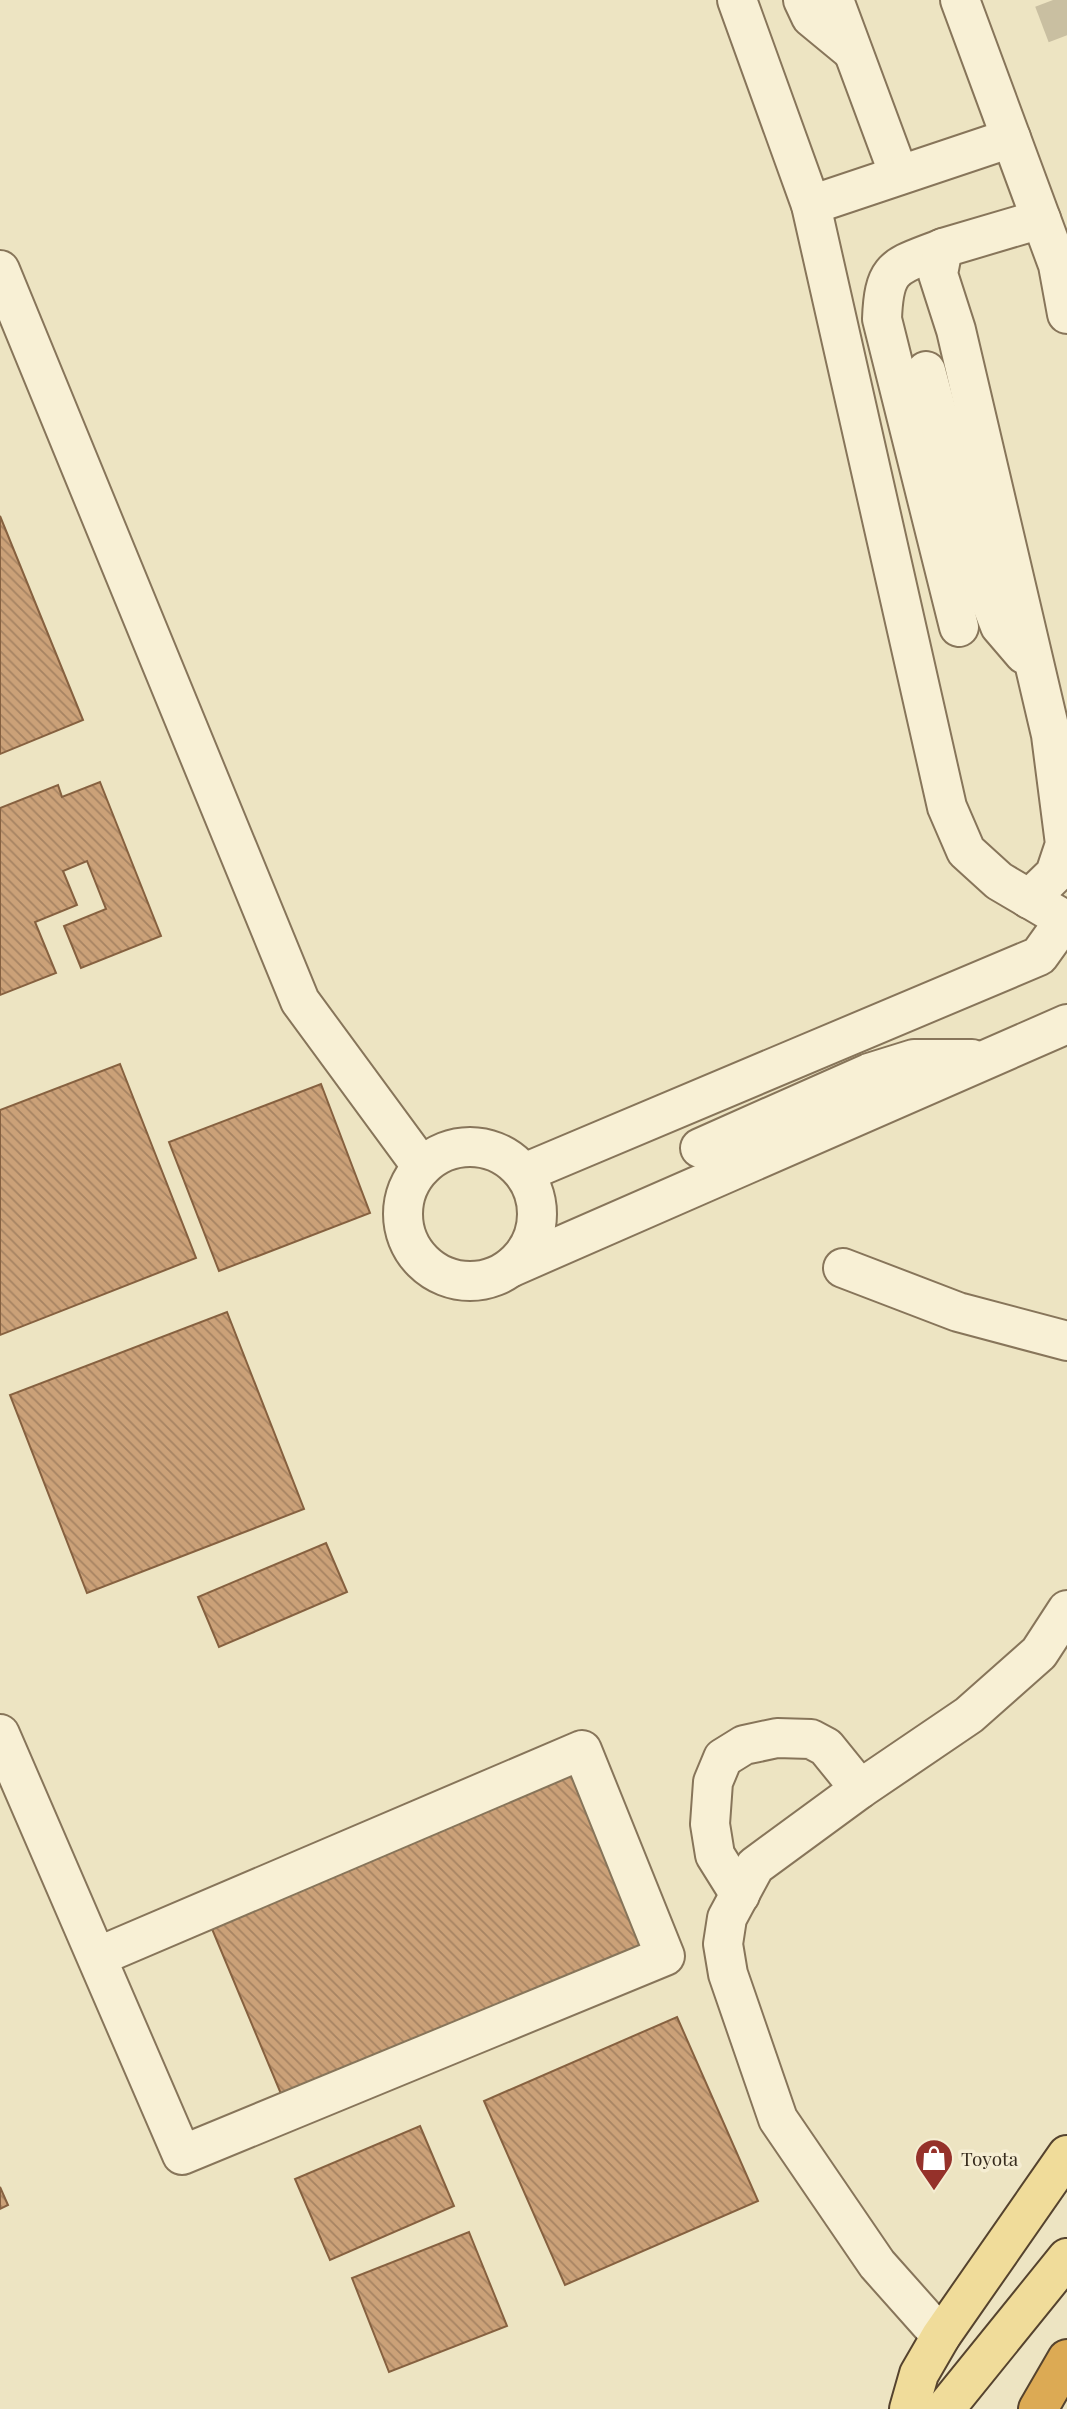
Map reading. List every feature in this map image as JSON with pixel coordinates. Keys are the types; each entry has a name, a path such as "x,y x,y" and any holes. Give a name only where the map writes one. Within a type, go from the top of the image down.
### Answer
{"highway":[{"path":"1038,2409 1067,2359"}],"main road":[{"path":"909,2409 919,2374 941,2336 1067,2155"},
{"path":"945,2409 1067,2258"}],"street":[{"path":"524,1173 1039,956 1066,921 999,881 966,852 947,807 811,205 737,0"},
{"path":"803,0 811,17 853,51"},
{"path":"834,0 900,175"},
{"path":"960,0 1058,265 1067,314"},
{"path":"811,205 1011,138"},
{"path":"959,627 882,319 883,286 899,266 943,248 1041,219"},
{"path":"943,248 938,274 956,330 1051,735 1065,844 1055,874 1029,899"},
{"path":"0,270 300,1001 422,1167"},
{"path":"926,371 982,580 1000,626 1036,669"},
{"path":"512,1267 526,1252 536,1233 538,1212 534,1191 524,1173 508,1158 487,1149 463,1147 441,1153 422,1167 409,1186 403,1208 405,1231 414,1252 430,1269 451,1279 472,1282 494,1278 512,1267 1067,1024"},
{"path":"700,1148 869,1073 914,1059 988,1059"},
{"path":"843,1268 958,1312 1067,1341"},
{"path":"941,2336 877,2264 778,2119 728,1974 723,1944 727,1918 755,1866 860,1789 970,1715 1039,1653 1067,1610"},
{"path":"0,1734 182,2155 665,1956 582,1751 97,1957"},
{"path":"740,1895 715,1855 710,1825 713,1782 723,1758 744,1745 777,1738 811,1739 825,1747 860,1789"}],"building":[{"path":"0,516 83,720 0,754"},
{"path":"100,782 161,936 81,968 64,926 106,909 87,861 63,871 77,905 35,922 56,973 0,995 0,808 58,785 62,797"},
{"path":"120,1064 196,1258 0,1335 0,1110"},
{"path":"321,1084 370,1213 219,1271 169,1142"},
{"path":"227,1312 304,1509 87,1593 10,1395"},
{"path":"326,1543 347,1592 219,1647 198,1597"},
{"path":"574,1764 652,1947 284,2101 207,1917"},
{"path":"677,2017 758,2201 565,2285 484,2101"},
{"path":"420,2126 454,2206 330,2260 295,2179"},
{"path":"0,2187 8,2205 0,2209"},
{"path":"469,2232 507,2326 389,2372 352,2278"}],"tunnel":[{"path":"1053,0 1067,37"}],"place":[{"name":"Toyota","path":"934,2192"}]}
